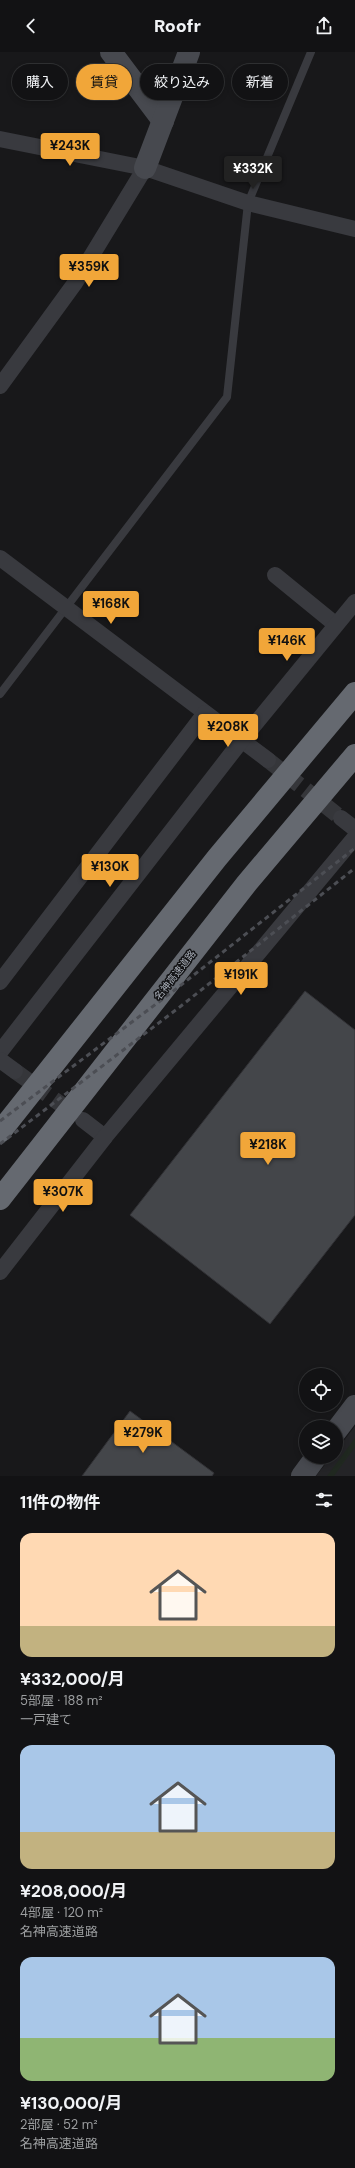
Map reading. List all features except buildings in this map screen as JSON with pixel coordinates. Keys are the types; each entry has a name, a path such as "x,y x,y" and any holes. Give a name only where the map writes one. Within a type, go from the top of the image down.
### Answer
{"highway":[{"path":"0,1132 217,858 355,694"},
{"name":"名神高速道路","path":"0,1199 247,883 355,755"}],"street":[{"path":"111,52 163,121"},
{"path":"0,386 75,284 145,168 189,52"},
{"path":"0,139 145,168 248,203 355,229"},
{"path":"0,558 268,760"},
{"path":"275,575 335,624"},
{"path":"0,1052 242,740 335,624 355,602"},
{"path":"0,982 205,713"},
{"path":"341,818 355,829"},
{"path":"0,1272 104,1137 355,837"},
{"path":"0,1060 16,1071"},
{"path":"82,1120 104,1137"},
{"path":"343,1422 355,1406"},
{"path":"302,1476 311,1464"}],"lane":[{"path":"0,694 227,398 248,203 311,52"}],"shaded area":[{"path":"355,1426 355,1476 316,1476 325,1464 343,1464 343,1442"},
{"path":"355,1438 355,1447 343,1464 343,1454"},
{"path":"336,1464 343,1464 334,1476 327,1476"}],"tunnel":[{"path":"268,760 341,818"},
{"path":"15,1071 77,1116"}],"railway":[{"path":"0,1121 176,989 355,848"},
{"path":"0,1144 181,1006 355,868"}]}
